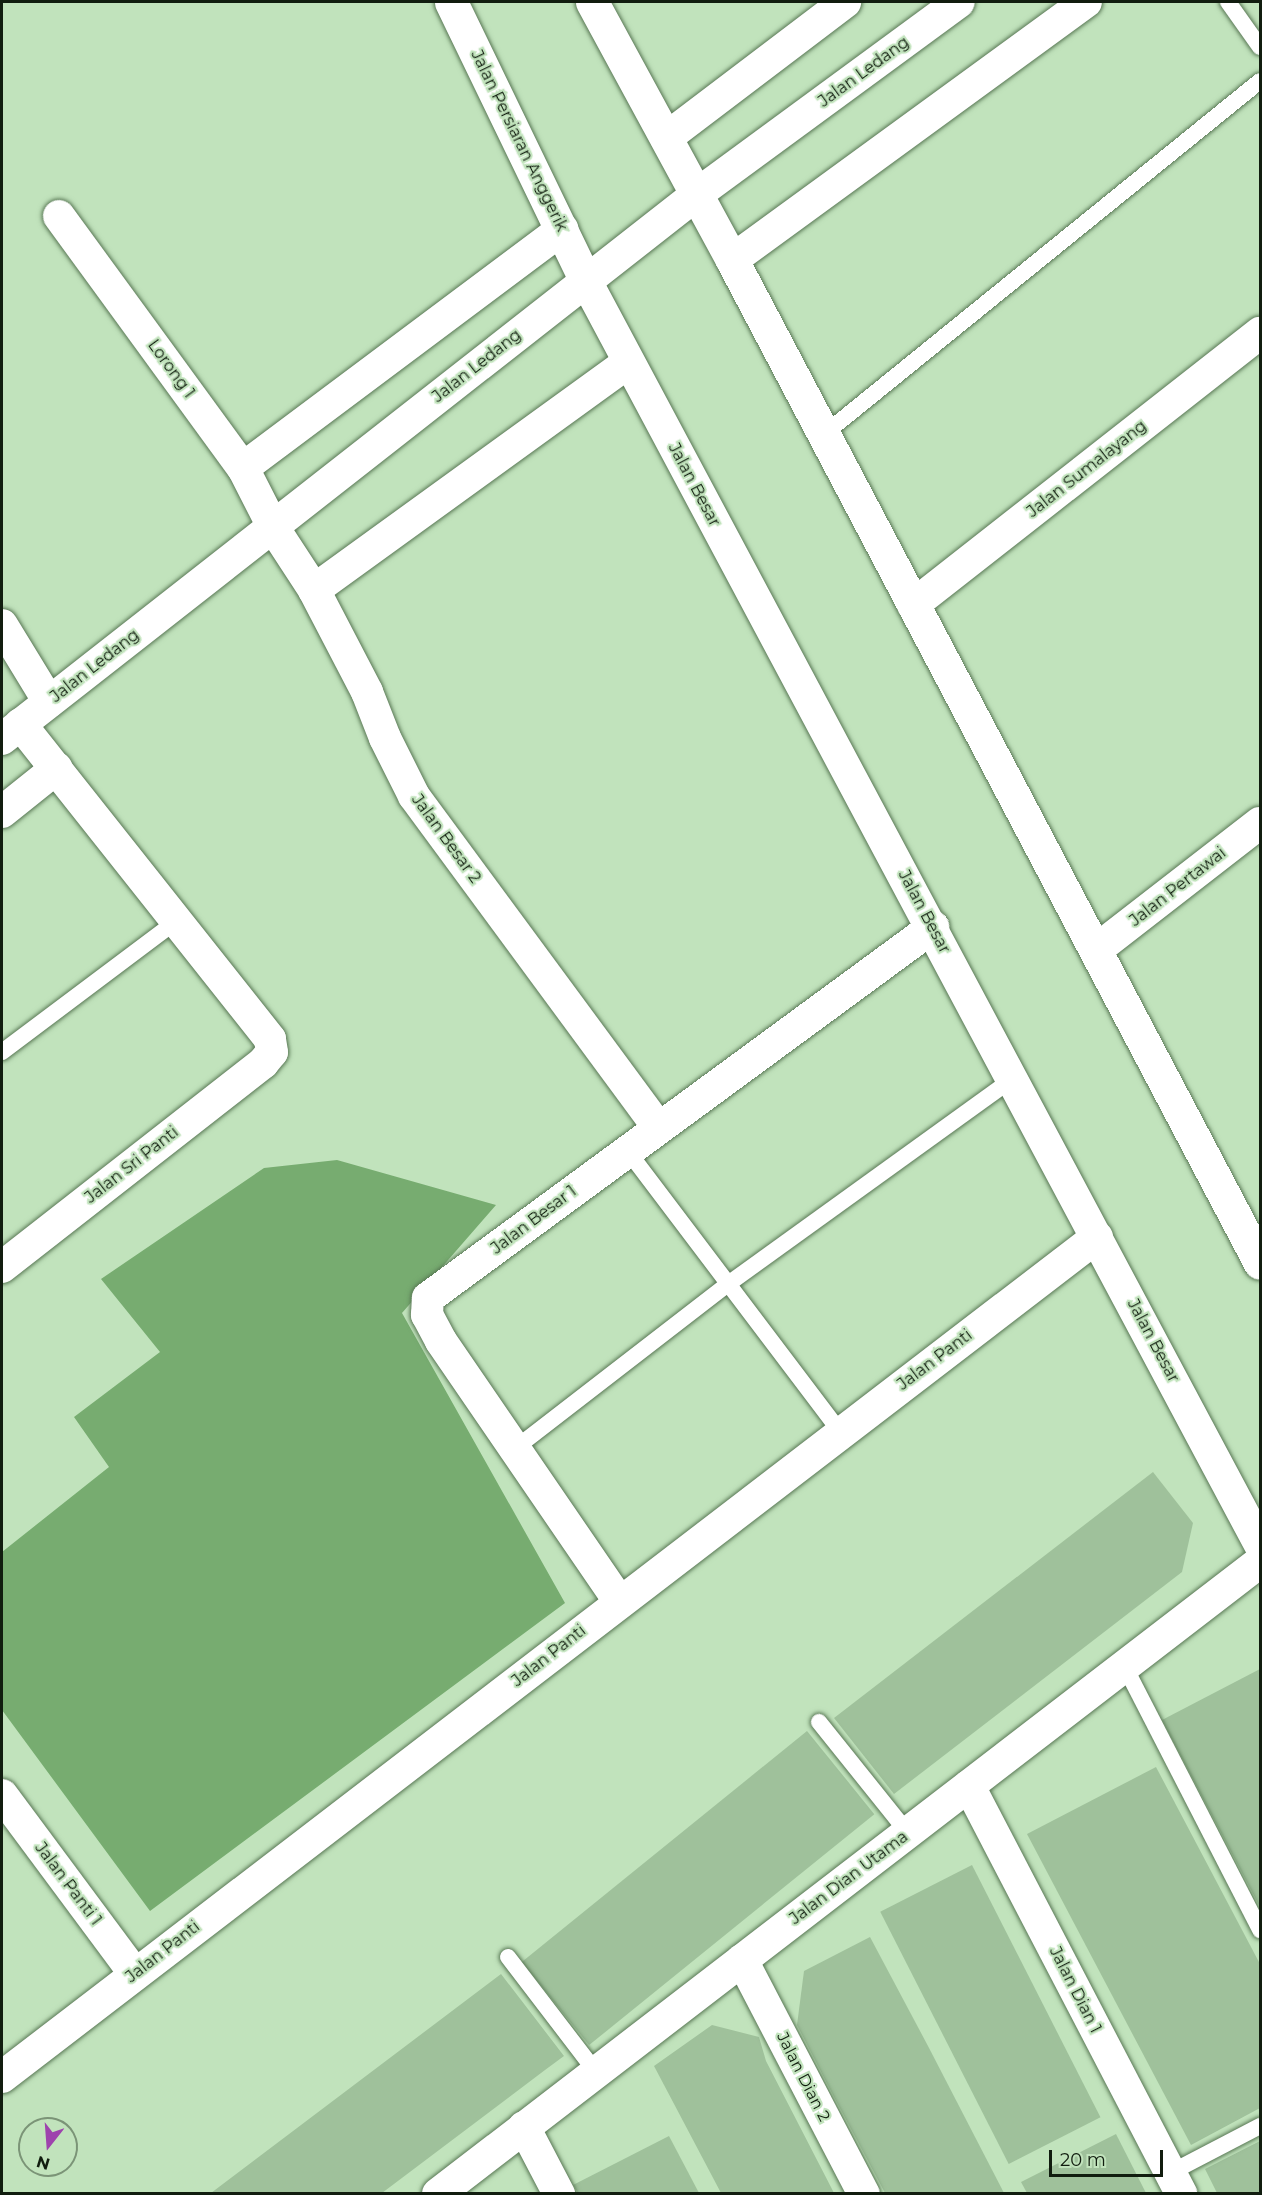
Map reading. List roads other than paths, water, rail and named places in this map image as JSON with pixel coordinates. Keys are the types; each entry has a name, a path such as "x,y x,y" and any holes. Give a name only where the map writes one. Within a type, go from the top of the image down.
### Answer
{"street":[{"name":"Jalan Persiaran Anggerik","path":"451,2 586,281"},
{"path":"592,2 732,260 1260,1263"},
{"path":"666,138 845,2"},
{"name":"Jalan Ledang","path":"11,731 696,195 959,2"},
{"path":"732,260 1086,2"},
{"name":"Lorong 1","path":"59,216 243,468 273,527"},
{"path":"243,468 562,229"},
{"name":"Jalan Besar","path":"586,281 628,363 933,927 1011,1080 1097,1236 1260,1545"},
{"name":"Jalan Sumalayang","path":"913,605 1260,333"},
{"path":"315,590 628,363"},
{"name":"Jalan Besar 2","path":"273,527 315,590 367,692 414,796 658,1128"},
{"path":"6,641 49,702"},
{"path":"11,731 57,768 178,920"},
{"path":"2,812 57,768"},
{"name":"Jalan Pertawai","path":"1096,950 1260,823"},
{"name":"Jalan Sri Panti","path":"2,1267 263,1063 272,1052 270,1039 178,920"},
{"name":"Jalan Besar 1","path":"619,1601 517,1448 441,1341 427,1315 428,1298 933,927"},
{"name":"Jalan Panti","path":"2,2077 1097,1236"},
{"name":"Jalan Dian Utama","path":"438,2193 1260,1562"},
{"name":"Jalan Dian 1","path":"969,1786 1176,2183"},
{"name":"Jalan Panti 1","path":"2,1795 135,1974"},
{"name":"Jalan Dian 2","path":"742,1960 864,2193"},
{"path":"524,2127 559,2193"}],"lane":[{"path":"1228,2 1260,47"},
{"path":"823,435 1260,81"},
{"path":"2,1053 178,920"},
{"path":"517,1448 728,1284 1011,1080"},
{"path":"627,1150 840,1432"},
{"path":"1125,1666 1260,1930"},
{"path":"819,1722 908,1833"},
{"path":"508,1957 596,2072"},
{"path":"1176,2183 1260,2126"}]}
